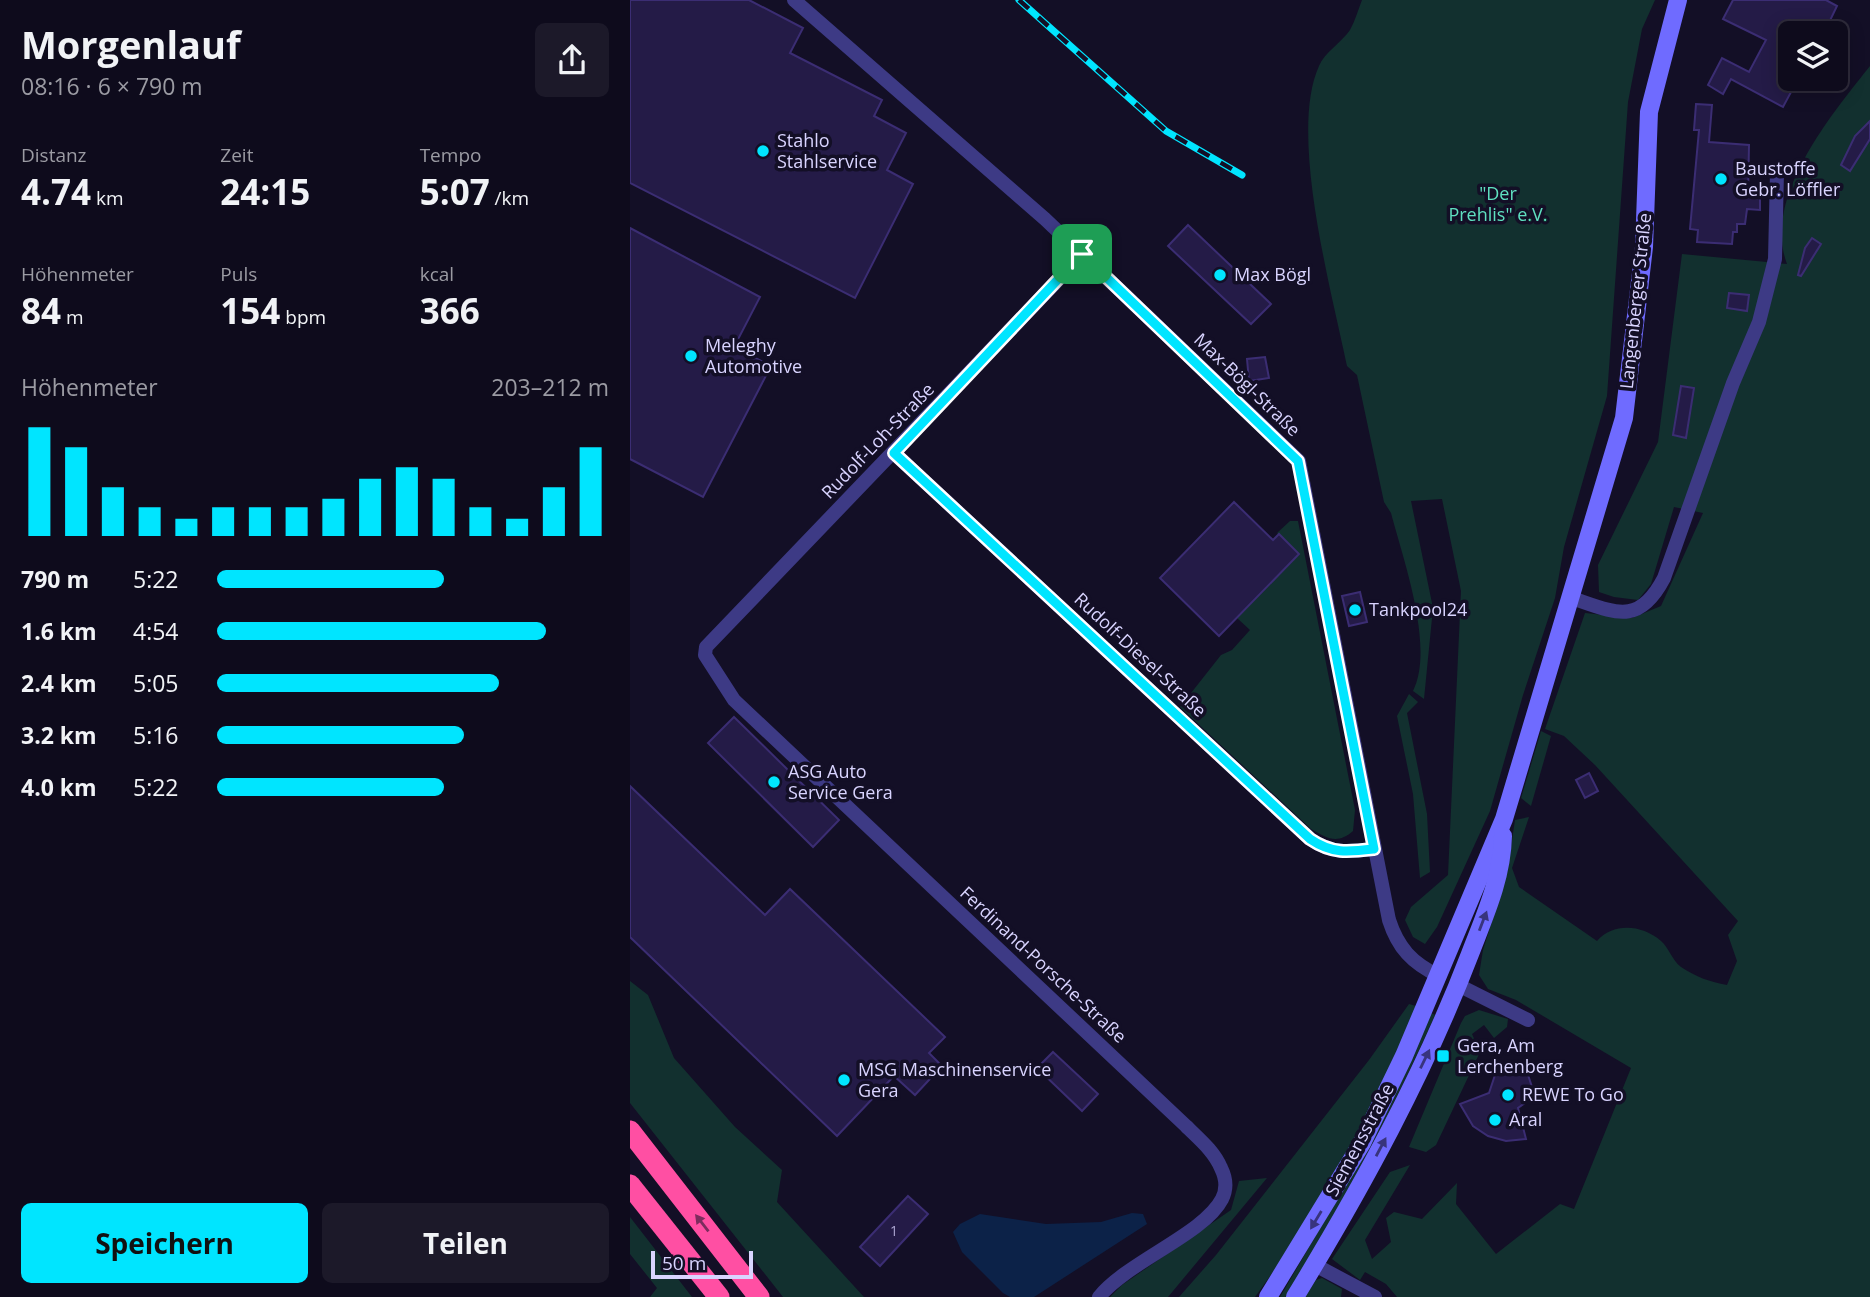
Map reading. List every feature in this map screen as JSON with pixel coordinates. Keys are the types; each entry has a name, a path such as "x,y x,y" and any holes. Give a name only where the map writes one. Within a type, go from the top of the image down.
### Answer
{"highway":[{"path":"630,1131 759,1297"},
{"path":"630,1185 719,1297"}],"main road":[{"name":"Langenberger Straße","path":"1439,976 1504,819 1624,418 1644,247 1649,111 1678,0"},
{"name":"Langenberger Straße","path":"1458,985 1497,884 1504,819"},
{"path":"1439,976 1458,985"},
{"name":"Siemensstraße","path":"1268,1297 1362,1143 1439,976"},
{"name":"Siemensstraße","path":"1295,1297 1395,1121 1458,985"}],"street":[{"name":"Max-Bögl-Straße","path":"794,0 1045,219 1298,461 1374,849 1395,939 1417,965 1439,976"},
{"path":"1572,598 1609,610 1632,611 1652,601 1664,578 1733,383 1759,323 1775,259 1777,172"},
{"name":"Rudolf-Loh-Straße","path":"705,655 706,647 1082,254"},
{"name":"Rudolf-Diesel-Straße","path":"894,453 1310,839 1326,850 1342,853 1374,849"},
{"name":"Ferdinand-Porsche-Straße","path":"705,655 734,700 1186,1126 1217,1160 1225,1180 1225,1192 1213,1212 1123,1275 1099,1297"},
{"path":"1458,985 1528,1020"},
{"path":"1315,1265 1375,1297"}],"green space":[{"name":"\"Der Prehlis\" e.V.","path":"1362,0 1655,0 1642,29 1628,102 1607,396 1564,547 1555,598 1523,695 1490,811 1437,927 1425,944 1413,937 1405,920 1411,907 1448,875 1461,591 1442,499 1411,501 1433,608 1424,699 1413,691 1419,673 1421,651 1415,603 1391,513 1384,502 1357,375 1347,366 1323,256 1310,171 1308,131 1311,95 1319,66 1350,30"},
{"path":"1870,66 1870,1297 1397,1297 1386,1284 1365,1272 1360,1280 1332,1259 1390,1172 1410,1165 1365,1240 1372,1259 1391,1242 1386,1218 1394,1212 1422,1219 1457,1183 1456,1204 1496,1254 1560,1204 1574,1209 1631,1068 1516,1000 1488,989 1479,975 1483,950 1507,873 1515,820 1529,817 1512,868 1519,887 1597,941 1619,929 1645,931 1661,941 1681,967 1703,979 1727,985 1737,961 1728,935 1738,921 1595,765 1564,736 1545,729 1585,613 1632,618 1661,606 1703,513 1674,507 1651,584 1638,600 1599,592 1598,565 1658,442 1682,254 1787,264 1782,239 1784,212 1792,185 1820,133"},
{"path":"1290,521 1298,521 1355,810 1353,831 1337,839 1311,829 1180,707 1221,655 1232,650 1250,630 1237,618 1299,555 1277,533"},
{"path":"1409,694 1418,702 1407,713 1427,814 1430,872 1420,878 1413,794 1397,716"},
{"path":"1541,731 1551,736 1531,806 1521,798"},
{"path":"630,981 648,995 674,1058 735,1127 782,1170 777,1202 864,1297 783,1297 630,1103"},
{"path":"1409,1004 1416,1006 1364,1120 1324,1193 1255,1297 1179,1297 1216,1255 1369,1060"},
{"path":"1479,1010 1508,1019 1507,1027 1494,1038 1484,1025 1472,1034 1480,1052 1436,1145 1426,1152 1409,1147 1461,1023 1465,1016"},
{"path":"1431,1013 1435,1015 1365,1158 1287,1297 1280,1297 1371,1141"},
{"path":"1267,1178 1168,1297 1110,1297 1122,1285 1231,1210 1239,1181"},
{"path":"630,1217 692,1297 650,1297 657,1288 630,1254"},
{"path":"1322,1278 1342,1289 1341,1297 1305,1297 1316,1280"}],"water":[{"path":"1132,1213 1143,1214 1147,1224 1034,1297 1010,1297 1003,1293 962,1252 953,1232 960,1224 980,1214 1046,1224 1101,1222"}],"building":[{"name":"Stahlo Stahlservice","path":"630,0 749,0 803,28 790,53 882,100 874,116 906,133 887,170 913,184 855,298 630,183"},
{"path":"1733,0 1826,0 1837,6 1830,21 1778,21 1778,91 1792,91 1783,107 1731,79 1723,94 1708,85 1722,58 1749,72 1766,40 1723,19"},
{"name":"Baustoffe Gebr. Löffler","path":"1696,104 1712,105 1709,142 1749,145 1748,197 1760,197 1760,210 1747,209 1745,224 1737,224 1732,244 1697,242 1698,230 1690,229 1699,130 1694,130"},
{"path":"1870,121 1870,139 1850,171 1841,165 1855,136"},
{"name":"Max Bögl","path":"1188,225 1271,304 1251,324 1168,246"},
{"name":"Meleghy Automotive","path":"630,228 760,297 734,347 771,366 703,497 630,459"},
{"path":"1812,238 1821,244 1801,276 1798,275 1805,248"},
{"path":"1729,293 1749,295 1747,311 1727,308"},
{"path":"1265,357 1269,378 1249,381 1247,359"},
{"path":"1681,386 1694,388 1686,438 1673,435"},
{"path":"1234,502 1273,540 1279,534 1299,554 1219,636 1160,578"},
{"path":"1360,592 1367,622 1349,626 1342,596"},
{"name":"ASG Auto Service Gera","path":"734,717 839,820 813,847 708,743"},
{"path":"1589,773 1598,791 1585,798 1576,780"},
{"path":"630,786 765,915 790,889 945,1037 929,1053 942,1066 915,1095 894,1076 837,1136 630,937"},
{"path":"1053,1052 1098,1094 1082,1111 1037,1068"},
{"path":"1514,1065 1527,1072 1533,1090 1528,1101 1518,1108 1526,1139 1506,1141 1488,1136 1473,1126 1460,1104 1489,1093 1496,1072 1504,1066"},
{"path":"908,1196 928,1214 880,1266 860,1247"}],"railway":[{"path":"1019,0 1166,131 1242,175"}],"place":[{"name":"Stahlo Stahlservice","path":"763,151"},
{"name":"Baustoffe Gebr. Löffler","path":"1721,179"},
{"name":"Max Bögl","path":"1220,275"},
{"name":"Meleghy Automotive","path":"691,356"},
{"name":"Tankpool24","path":"1355,610"},
{"name":"ASG Auto Service Gera","path":"774,782"},
{"name":"Gera, Am Lerchenberg","path":"1443,1056"},
{"name":"MSG Maschinenservice Gera","path":"844,1080"},
{"name":"REWE To Go","path":"1508,1095"},
{"name":"Aral","path":"1495,1120"}],"route":[{"path":"1082,254 1298,461 1374,849 1342,853 1326,850 1310,839 894,453 1082,254"}]}
